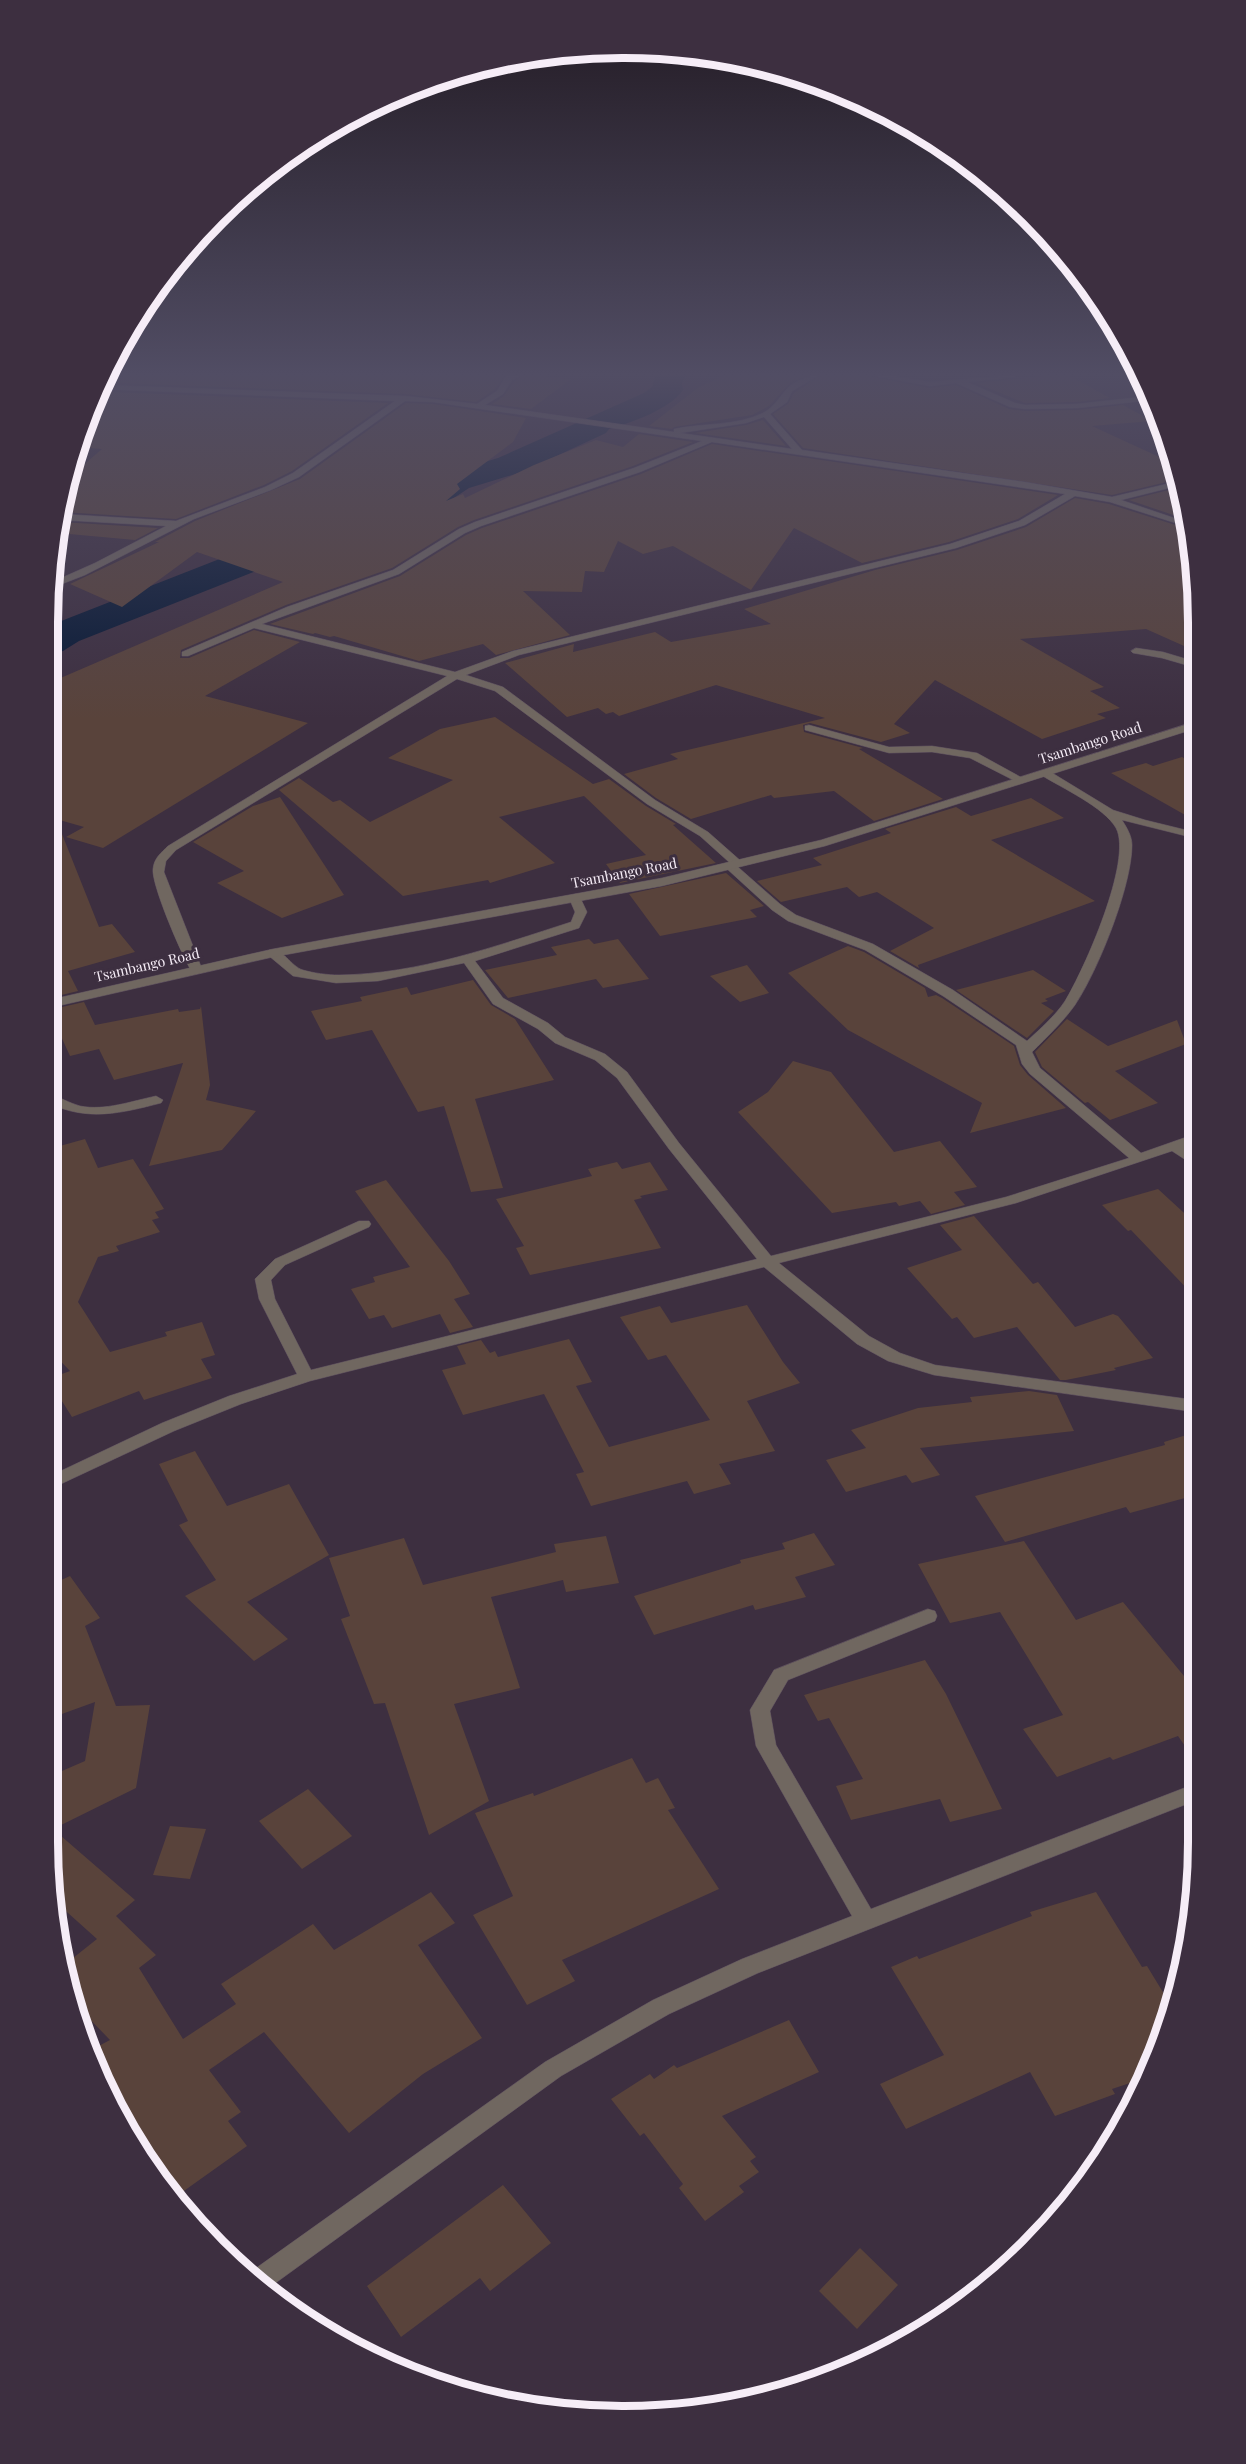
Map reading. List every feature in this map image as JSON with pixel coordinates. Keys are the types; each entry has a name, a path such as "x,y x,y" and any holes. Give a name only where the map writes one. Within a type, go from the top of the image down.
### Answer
{"street":[{"path":"60,582 177,524 260,490"},
{"path":"185,654 290,609 396,572 462,531 478,524 578,490"},
{"path":"1056,490 1112,500 1179,522"},
{"path":"1112,500 1152,490"},
{"path":"196,969 158,872 160,860 172,848 455,676 516,652 953,546 1022,523 1073,493"},
{"path":"68,517 177,524"},
{"path":"254,625 486,683 499,689 651,802 704,834 776,907 792,918 869,947 903,966 1022,1043 1029,1064 1035,1071 1139,1159"},
{"path":"1136,651 1163,655 1188,662"},
{"name":"Tsambango Road","path":"58,1002 273,953 662,882 825,843 1188,727"},
{"path":"809,728 889,750 932,749 973,754 1021,780"},
{"path":"1045,773 1109,812 1142,823 1188,834"},
{"path":"1026,1050 1068,1005 1080,986 1102,935 1124,862 1126,845 1123,827 1109,812"},
{"path":"273,953 297,973 336,979 378,977 468,959 575,925 582,917 583,910 575,898"},
{"path":"468,959 498,1001 543,1026 560,1040 600,1058 622,1075 674,1146 767,1261 863,1340 894,1357 934,1370 1188,1405"},
{"path":"58,1103 69,1109 102,1112 156,1100"},
{"path":"58,1479 168,1427 235,1400 306,1377 1011,1200 1139,1159 1188,1141"},
{"path":"1174,1146 1188,1157"},
{"path":"306,1377 267,1299 263,1279 280,1262 364,1224"},
{"path":"866,1921 766,1746 760,1710 781,1675 928,1616"},
{"path":"264,2277 553,2069 661,2007 750,1966 1188,1795"}],"building":[{"path":"75,490 251,490 176,519 69,512"},
{"path":"273,490 459,490 446,501 463,494 465,498 482,490 562,490 474,520 458,527 392,568 286,605 181,650 180,658 189,658 254,630 300,642 205,696 308,723 103,848 66,837 84,827 58,820 58,679 283,582 197,552 122,607 70,584 159,542 155,542 195,521"},
{"path":"594,490 1024,490 1058,495 1018,519 949,542 862,563 794,528 751,590 673,546 643,554 618,541 604,572 585,571 582,592 523,591 570,635 496,655 483,644 419,661 334,636 313,634 270,624 400,576 466,535"},
{"path":"1079,490 1133,490 1112,495"},
{"path":"1171,490 1178,516 1129,500"},
{"path":"1075,498 1109,504 1179,526 1186,586 1188,648 1146,629 1020,639 1104,687 1090,691 1120,708 1097,714 1106,718 1042,739 935,680 894,724 910,733 881,742 810,723 803,725 804,732 863,748 859,749 943,799 874,821 834,791 774,798 771,795 691,819 656,798 624,774 678,759 670,754 825,718 716,685 619,716 613,712 606,714 598,708 567,717 505,663 574,644 573,652 655,632 671,642 771,624 744,609 875,570 957,550 1026,527"},
{"path":"67,522 158,528 135,540 66,534"},
{"path":"495,717 593,784 609,779 676,824 673,825 716,863 620,883 606,864 646,855 584,796 499,817 555,863 490,883 488,880 403,896 279,790 299,778 333,802 340,800 370,822 453,780 388,758 440,729"},
{"path":"1182,757 1188,760 1188,817 1111,773 1146,763 1153,766"},
{"path":"280,797 344,895 282,918 217,883 244,871 193,842 253,806"},
{"path":"1031,798 1064,818 991,840 1095,901 918,965 919,968 890,951 934,928 877,892 859,897 847,887 781,902 757,881 822,865 813,858 891,833 885,829 956,807 971,816"},
{"path":"58,824 99,927 112,924 135,952 68,971 78,991 58,996"},
{"path":"726,873 764,906 750,910 757,917 660,936 629,894"},
{"path":"589,939 594,944 618,939 649,979 603,988 596,979 508,998 485,970 557,955 551,947"},
{"path":"848,946 864,952 925,988 928,997 936,995 942,998 1014,1046 1020,1065 1028,1075 1066,1108 970,1133 982,1103 848,1030 788,973"},
{"path":"747,965 769,993 740,1002 710,976"},
{"path":"1033,970 1066,991 1045,999 1048,1001 1041,1003 1054,1011 1027,1038 956,990"},
{"path":"473,980 491,1005 515,1019 554,1080 475,1099 503,1188 471,1192 444,1106 418,1112 372,1030 326,1040 311,1011 362,1001 360,997 407,987 411,995"},
{"path":"84,1002 95,1025 178,1009 179,1012 200,1009 201,1006 210,1085 206,1100 256,1111 222,1150 149,1166 183,1063 114,1080 99,1049 70,1056 58,1030 58,1008"},
{"path":"1067,1019 1108,1046 1177,1020 1186,1044 1115,1071 1158,1103 1110,1120 1088,1102 1085,1103 1042,1067 1035,1052"},
{"path":"793,1061 831,1072 894,1152 940,1141 977,1187 954,1192 965,1205 931,1214 920,1201 899,1206 896,1202 832,1213 738,1112 768,1092"},
{"path":"85,1139 98,1168 133,1159 164,1209 155,1212 159,1218 152,1220 160,1232 116,1246 119,1251 98,1257 78,1302 110,1352 167,1336 165,1332 202,1322 215,1355 201,1359 212,1378 144,1400 139,1391 72,1417 58,1395 58,1375 70,1371 58,1358 58,1146"},
{"path":"617,1162 622,1169 650,1162 668,1190 640,1196 642,1198 634,1200 661,1248 530,1275 516,1248 524,1246 496,1199 592,1176 588,1169"},
{"path":"386,1180 449,1261 470,1294 454,1299 473,1327 450,1333 440,1314 392,1328 384,1315 369,1319 351,1289 375,1282 373,1277 410,1267 355,1191"},
{"path":"1158,1189 1188,1217 1188,1290 1131,1230 1128,1231 1102,1205"},
{"path":"974,1216 1033,1284 1038,1282 1075,1327 1113,1314 1118,1316 1153,1358 1114,1368 1116,1370 1060,1380 1017,1327 974,1338 957,1317 952,1319 907,1268 962,1250 940,1225"},
{"path":"747,1305 783,1362 800,1383 747,1401 775,1451 719,1464 731,1484 694,1494 687,1481 591,1506 576,1474 584,1472 544,1394 463,1415 442,1370 466,1364 457,1346 481,1340 490,1353 495,1351 498,1357 569,1339 592,1382 576,1386 609,1447 710,1420 666,1355 648,1360 620,1317 660,1306 671,1323"},
{"path":"1029,1391 1057,1395 1074,1431 920,1448 940,1475 912,1483 906,1475 846,1492 826,1460 866,1448 851,1430 918,1408 972,1402 970,1397"},
{"path":"1188,1434 1188,1497 1130,1513 1126,1507 1005,1542 975,1496 1165,1445 1164,1442"},
{"path":"195,1451 227,1506 289,1484 329,1555 247,1602 288,1639 254,1661 185,1596 216,1580 179,1525 188,1521 159,1464"},
{"path":"814,1533 835,1565 795,1577 806,1597 755,1610 753,1605 654,1635 634,1596 741,1563 740,1560 785,1549 782,1543"},
{"path":"606,1536 619,1583 566,1592 563,1580 491,1597 520,1688 454,1704 489,1801 429,1835 385,1703 374,1704 341,1619 350,1616 329,1558 404,1538 423,1585 556,1552 554,1544"},
{"path":"1024,1541 1076,1620 1123,1602 1184,1676 1188,1674 1188,1750 1178,1736 1113,1760 1110,1757 1057,1777 1023,1729 1063,1715 1000,1612 950,1623 918,1564"},
{"path":"70,1576 100,1618 85,1626 116,1706 150,1705 136,1788 58,1827 58,1773 85,1761 95,1702 58,1715 58,1581"},
{"path":"925,1660 946,1694 1002,1809 950,1822 940,1799 851,1820 836,1786 863,1779 829,1718 818,1721 804,1695"},
{"path":"632,1758 646,1783 658,1778 675,1808 668,1810 719,1889 562,1960 575,1981 527,2005 473,1915 513,1896 475,1813 533,1793 534,1796"},
{"path":"308,1789 352,1836 302,1869 259,1821"},
{"path":"170,1826 206,1829 190,1879 153,1875"},
{"path":"58,1833 135,1900 116,1916 156,1955 139,1968 183,2039 236,2004 221,1984 313,1924 334,1950 431,1892 455,1923 418,1945 482,2038 423,2074 349,2133 264,2032 209,2070 241,2112 228,2121 247,2146 182,2193 134,2123 101,2057 97,2047 110,2040 86,2015 71,1960 97,1939 62,1908"},
{"path":"1096,1892 1142,1967 1147,1966 1165,1996 1145,2057 1133,2082 1112,2089 1115,2094 1055,2116 1030,2072 906,2129 880,2084 944,2055 891,1967 917,1956 919,1959 1032,1916 1030,1912"},
{"path":"789,2020 819,2072 722,2116 756,2157 750,2161 759,2172 739,2186 744,2192 705,2221 679,2188 683,2184 644,2133 640,2136 611,2099 650,2074 654,2079 674,2065 677,2068"},
{"path":"503,2185 551,2243 490,2291 480,2278 401,2337 367,2286"},
{"path":"860,2248 898,2285 857,2329 819,2291"}],"waterway":[{"path":"58,637 253,559 416,508 443,490"}]}
